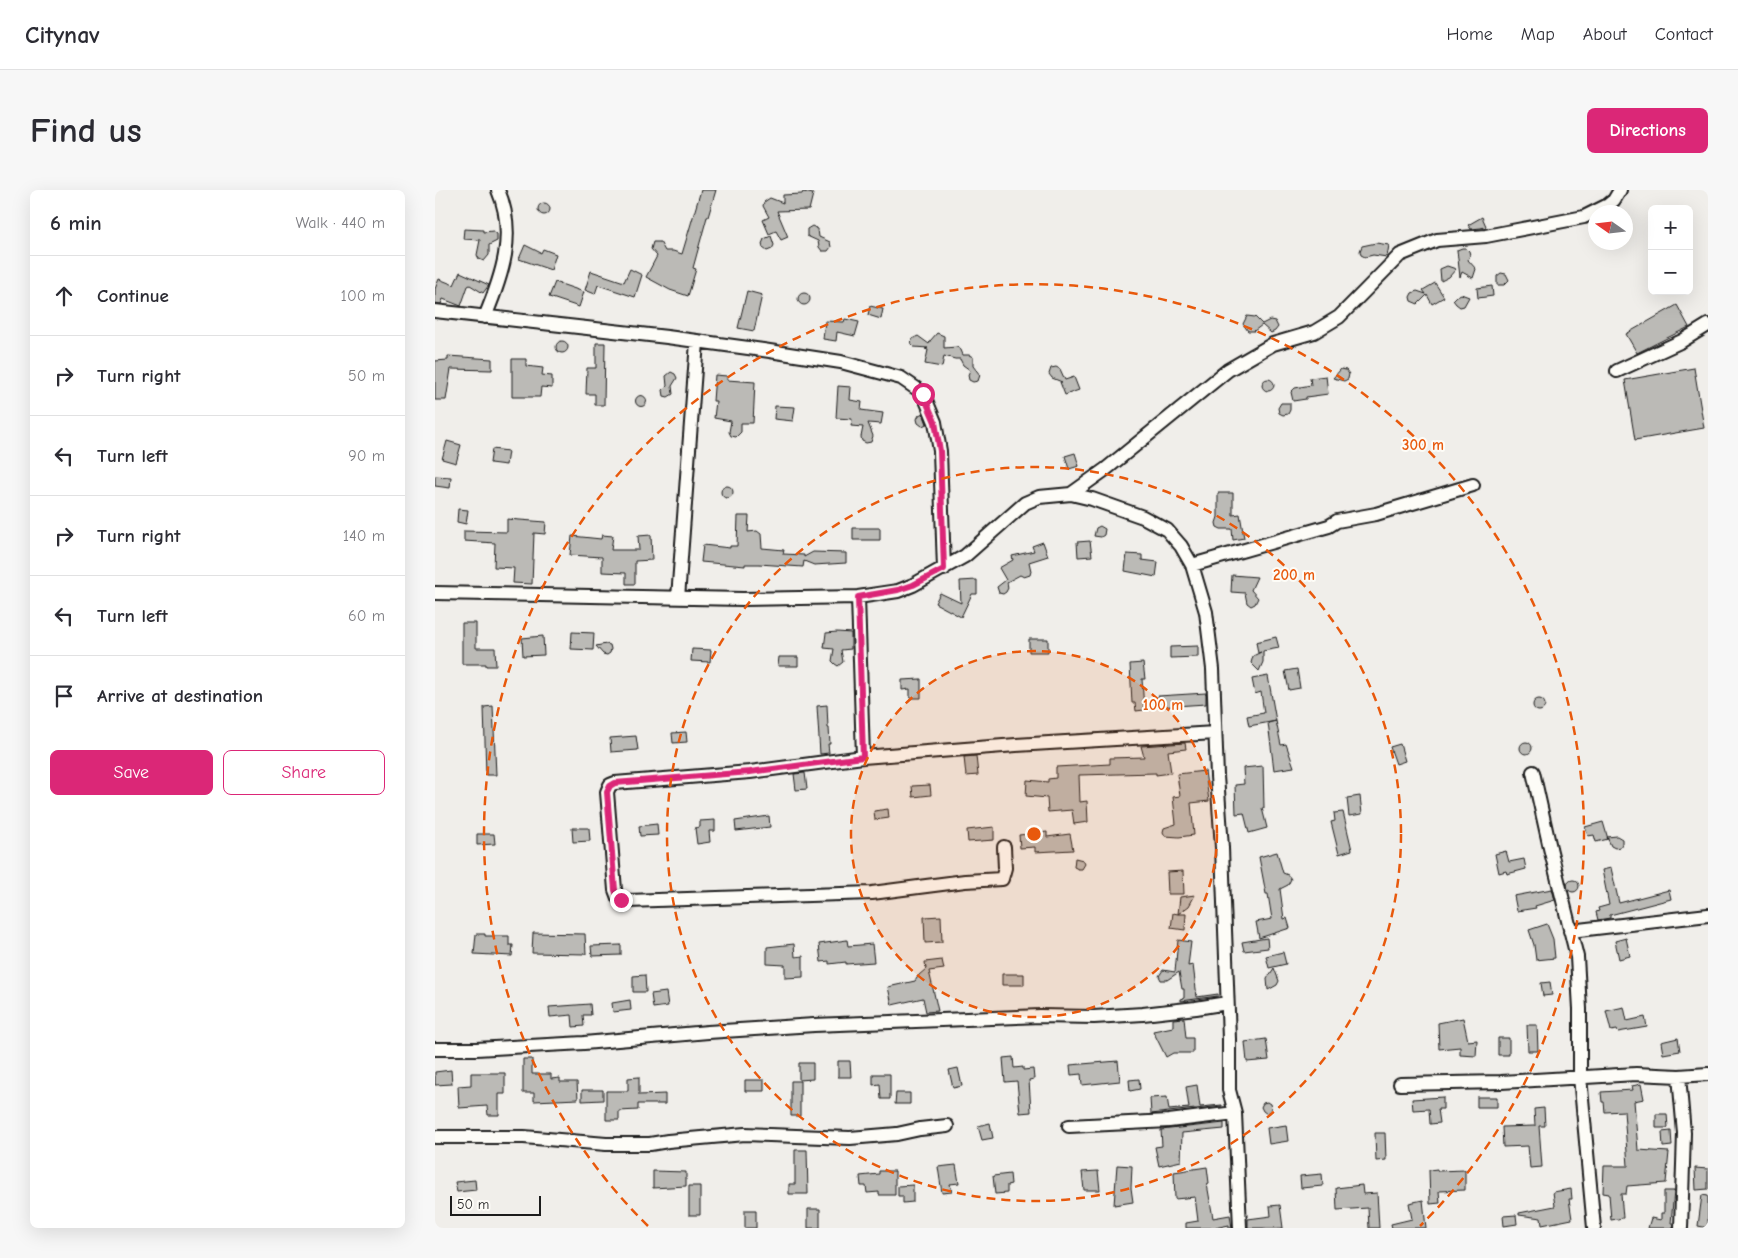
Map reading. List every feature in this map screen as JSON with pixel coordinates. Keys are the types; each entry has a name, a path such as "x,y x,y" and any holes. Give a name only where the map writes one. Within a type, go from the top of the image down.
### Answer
{"street":[{"path":"485,317 500,280 507,248 507,216 499,190"},
{"path":"1071,494 1228,370 1273,344 1314,332 1339,317 1400,255 1437,240 1486,236 1584,217 1614,200 1620,190"},
{"path":"435,311 763,350 841,362 901,378 923,394 935,422 940,451 944,569"},
{"path":"1617,371 1681,341 1708,325"},
{"path":"678,598 697,342"},
{"path":"1191,566 1329,526 1337,521 1376,514 1473,485"},
{"path":"435,593 743,599 858,597 898,590 913,585 965,556 1025,504 1039,497 1071,494 1092,499 1143,517 1167,530 1181,546 1191,566 1206,612 1213,669 1222,848 1229,1090 1235,1114 1240,1228"},
{"path":"858,597 863,757"},
{"path":"1004,847 1005,868 1002,879 965,881 872,893 627,902 618,898 615,890 607,792 610,786 615,783 750,772 863,757 1016,745 1215,733"},
{"path":"1533,772 1577,957 1580,1009 1580,1077 1594,1228"},
{"path":"1570,931 1708,915"},
{"path":"435,1050 564,1044 814,1025 1040,1016 1094,1017 1196,1008 1227,1002"},
{"path":"1401,1084 1501,1082 1636,1074 1679,1076 1708,1074"},
{"path":"1679,1076 1684,1134 1681,1228"},
{"path":"1069,1126 1169,1121 1235,1114"},
{"path":"435,1137 524,1137 606,1144 650,1144 745,1134 850,1138 897,1134 947,1126"}],"building":[{"path":"701,190 716,190 693,268 696,269 688,296 670,290 646,277 657,256 651,249 653,242 660,242 665,251 682,254"},
{"path":"803,192 813,194 809,210 777,211 788,237 781,240 776,231 769,234 763,220 769,217 763,206 764,202 770,198 783,203 783,195 802,194"},
{"path":"542,203 546,203 550,209 546,215 542,215 538,211 538,207"},
{"path":"1482,217 1486,226 1471,229 1468,225"},
{"path":"812,226 818,229 819,237 830,242 831,247 828,251 822,251 818,241 807,236 807,229"},
{"path":"464,229 483,230 483,232 493,231 497,234 497,241 489,245 489,255 484,261 479,259 477,255 480,240 463,239"},
{"path":"771,236 774,245 772,249 767,251 763,248 762,244 764,239"},
{"path":"1376,243 1389,245 1387,257 1373,255 1365,257 1361,255 1362,246"},
{"path":"525,245 541,253 543,249 556,254 551,270 519,259"},
{"path":"1466,248 1469,251 1468,260 1476,269 1473,278 1462,272 1460,277 1457,250"},
{"path":"1447,266 1456,269 1449,277 1441,281 1440,269"},
{"path":"630,269 642,275 635,297 598,285 595,294 585,290 591,271 624,282"},
{"path":"460,272 489,285 483,293 470,285 468,286 461,306 443,299 441,304 435,303 435,289 439,279 454,285"},
{"path":"1501,273 1506,274 1509,280 1504,285 1497,285 1497,276"},
{"path":"555,282 584,292 579,307 549,297"},
{"path":"1435,283 1444,297 1432,304 1427,295 1418,304 1411,301 1412,293 1417,291 1426,294 1423,290"},
{"path":"1492,286 1493,296 1478,298 1477,288"},
{"path":"747,291 762,295 754,331 738,328"},
{"path":"802,293 806,293 810,299 806,305 802,305 798,301 798,297"},
{"path":"1461,294 1469,297 1464,306 1460,307 1453,300"},
{"path":"1677,305 1689,327 1637,353 1626,334"},
{"path":"870,306 883,309 881,319 868,315"},
{"path":"1247,316 1255,317 1262,324 1270,320 1275,321 1278,327 1271,333 1262,325 1254,331 1248,331 1243,324"},
{"path":"845,319 859,322 855,336 837,332 836,341 823,339 825,321 844,322"},
{"path":"937,333 944,336 944,348 957,347 963,355 973,357 973,366 980,375 978,381 973,382 969,380 970,370 963,365 960,359 944,356 942,367 925,364 928,350 925,349 928,348 914,347 911,344 912,339 918,336 929,344"},
{"path":"560,341 564,341 568,347 564,353 560,353 556,349 556,345"},
{"path":"596,343 605,343 604,405 595,405 595,394 586,394 587,368 596,368"},
{"path":"448,356 492,359 492,370 451,369 446,400 435,400 435,361 448,360"},
{"path":"512,359 526,359 526,366 543,368 542,375 552,376 552,388 541,387 540,397 512,397"},
{"path":"1056,367 1060,369 1065,380 1074,377 1079,390 1065,395 1060,382 1062,382 1052,378 1049,374 1051,368"},
{"path":"1694,368 1704,428 1635,440 1625,380"},
{"path":"1341,369 1346,370 1349,374 1348,379 1344,381 1333,378"},
{"path":"671,372 677,378 672,386 673,394 668,397 664,396 663,390 667,386 666,376"},
{"path":"715,375 727,376 727,380 755,382 753,423 741,423 741,432 736,437 731,436 729,432 731,421 714,418 716,401 713,401"},
{"path":"1326,376 1328,394 1293,401 1291,392 1295,388 1311,385 1310,378"},
{"path":"1266,379 1270,379 1274,385 1270,391 1266,391 1262,387 1262,383"},
{"path":"838,386 851,387 850,400 862,402 861,410 883,413 881,424 868,423 873,436 871,442 866,443 862,441 863,427 851,426 852,419 836,418"},
{"path":"639,396 643,396 646,401 645,405 639,406 636,403 636,399"},
{"path":"1281,403 1290,403 1288,414 1283,415 1279,413 1278,408"},
{"path":"775,406 795,407 793,421 774,419"},
{"path":"923,413 927,424 922,426 918,423 917,419"},
{"path":"447,441 461,445 456,463 442,459"},
{"path":"492,449 508,451 506,465 490,463"},
{"path":"1075,453 1079,466 1069,469 1065,456"},
{"path":"435,476 451,477 450,488 435,486"},
{"path":"725,486 729,486 733,492 729,498 725,498 721,494 721,490"},
{"path":"1218,493 1233,493 1233,515 1240,514 1244,538 1233,540 1232,529 1217,527"},
{"path":"458,509 468,510 466,524 457,522"},
{"path":"738,516 749,516 748,532 757,531 761,534 762,548 784,550 783,554 804,555 804,557 813,552 846,553 846,563 814,565 804,561 803,567 759,564 745,564 745,566 701,562 703,545 730,548 730,546 737,546"},
{"path":"507,519 546,522 545,534 534,533 532,584 513,583 514,568 494,567 495,543 464,541 464,531 507,532"},
{"path":"1100,526 1105,529 1104,535 1101,537 1094,536 1096,528"},
{"path":"853,528 880,528 880,540 853,540"},
{"path":"602,535 613,536 611,550 639,550 638,536 651,535 652,560 635,561 635,584 626,584 626,573 602,572 602,557 570,555 572,536 601,539"},
{"path":"1090,541 1092,556 1078,557 1077,542"},
{"path":"1043,542 1048,556 1029,562 1030,575 1024,577 1020,575 1007,582 1008,588 1006,592 1003,594 999,593 997,587 1006,580 999,568 1013,560 1012,556 1034,551 1032,546"},
{"path":"1127,554 1142,555 1142,560 1158,562 1156,577 1125,571"},
{"path":"1232,575 1257,577 1251,590 1258,598 1255,604 1251,606 1247,603 1245,593 1231,592"},
{"path":"977,580 977,594 972,594 961,617 935,603 940,593 961,603 960,581"},
{"path":"462,623 476,623 476,648 495,648 496,666 462,664"},
{"path":"572,632 594,633 593,650 571,649"},
{"path":"826,633 851,633 851,649 841,650 843,662 838,666 832,661 834,649 824,648"},
{"path":"543,636 544,655 523,656 522,638"},
{"path":"1276,637 1279,648 1263,651 1263,662 1259,671 1251,663 1253,656 1261,652 1258,653 1256,642"},
{"path":"1029,639 1048,639 1048,652 1029,652"},
{"path":"610,645 611,649 607,655 603,654 596,646"},
{"path":"1198,646 1198,657 1170,658 1170,647"},
{"path":"692,649 711,650 710,662 691,661"},
{"path":"779,657 798,657 798,666 778,666"},
{"path":"1143,663 1145,679 1142,679 1144,710 1136,711 1135,703 1132,703 1130,664"},
{"path":"1297,669 1300,688 1289,690 1285,671"},
{"path":"1268,676 1276,721 1249,726 1247,716 1264,713 1261,692 1255,694 1252,679"},
{"path":"921,679 921,698 910,698 910,689 902,690 902,680"},
{"path":"1206,693 1206,704 1159,707 1158,696"},
{"path":"1537,699 1541,699 1545,705 1541,711 1537,711 1533,707 1533,703"},
{"path":"827,705 829,753 820,754 817,706"},
{"path":"493,706 496,775 486,775 484,707"},
{"path":"1276,721 1281,745 1286,744 1294,767 1274,770 1268,723"},
{"path":"686,732 687,742 673,743 672,733"},
{"path":"636,736 638,750 611,752 610,738"},
{"path":"1524,742 1528,742 1532,748 1528,754 1524,754 1520,750 1520,746"},
{"path":"1185,743 1186,749 1168,751 1171,773 1156,775 1156,773 1079,775 1080,802 1087,801 1088,822 1074,824 1072,810 1048,812 1047,798 1026,796 1027,780 1048,782 1048,779 1056,778 1056,767 1110,764 1110,758 1144,757 1141,746"},
{"path":"1400,744 1405,761 1396,764 1390,747"},
{"path":"976,756 978,775 966,776 964,757"},
{"path":"1263,766 1264,808 1262,808 1267,828 1249,833 1244,813 1236,814 1235,785 1244,784 1243,768"},
{"path":"1205,771 1209,801 1191,803 1194,835 1165,836 1164,828 1176,824 1173,797 1180,796 1177,774"},
{"path":"805,773 807,789 796,790 794,774"},
{"path":"930,785 931,795 913,797 912,786"},
{"path":"1360,796 1362,814 1349,816 1347,798"},
{"path":"888,809 889,818 875,820 874,811"},
{"path":"1343,812 1352,850 1339,854 1331,822 1335,821 1334,813"},
{"path":"769,816 770,827 736,831 735,821"},
{"path":"715,820 715,831 709,831 710,842 697,844 695,828 700,827 700,821"},
{"path":"1603,822 1608,839 1596,842 1594,835 1588,836 1585,827"},
{"path":"657,824 658,835 640,836 639,826"},
{"path":"994,827 994,840 968,842 967,830"},
{"path":"572,828 589,828 590,841 573,842"},
{"path":"1047,832 1047,837 1070,834 1073,850 1035,852 1035,847 1020,848 1019,835"},
{"path":"477,834 494,834 495,844 477,845"},
{"path":"1617,836 1622,839 1622,844 1620,847 1615,848 1611,846 1607,837"},
{"path":"1506,851 1509,862 1524,859 1526,869 1507,874 1506,871 1499,873 1495,854"},
{"path":"1277,852 1283,873 1291,879 1288,885 1280,889 1284,919 1287,918 1290,928 1259,938 1256,922 1272,919 1259,857"},
{"path":"1075,858 1083,860 1085,864 1082,869 1074,867"},
{"path":"1611,868 1619,903 1669,890 1671,899 1598,920 1596,912 1599,911 1598,908 1609,905 1602,870"},
{"path":"1183,871 1184,894 1168,894 1167,872"},
{"path":"1571,880 1575,880 1579,886 1575,892 1571,892 1567,888 1567,884"},
{"path":"1552,889 1555,900 1535,906 1536,908 1517,911 1514,896"},
{"path":"1195,895 1189,906 1178,914 1180,897"},
{"path":"1173,913 1186,914 1185,930 1171,928"},
{"path":"941,916 942,942 925,943 924,917"},
{"path":"1547,924 1553,939 1555,958 1536,960 1529,930"},
{"path":"533,933 585,934 586,954 532,953"},
{"path":"476,934 509,936 509,945 513,945 512,956 474,954"},
{"path":"1267,938 1268,948 1244,951 1242,942"},
{"path":"1626,938 1630,956 1619,959 1615,941"},
{"path":"847,940 848,946 872,944 874,962 829,964 829,961 821,962 819,944"},
{"path":"1178,940 1191,942 1188,966 1193,965 1197,997 1218,994 1218,996 1181,1001 1184,998 1184,989 1182,989 1179,972 1167,980 1161,980 1159,976 1163,970 1175,972"},
{"path":"794,944 795,957 803,956 803,977 785,978 785,965 767,964 767,947"},
{"path":"621,945 621,955 592,956 591,946"},
{"path":"1283,952 1286,964 1269,968 1266,956"},
{"path":"942,960 944,969 929,971 938,1011 926,1012 923,998 892,1005 888,987 915,981 926,969 925,962"},
{"path":"1274,968 1279,981 1277,985 1268,990 1267,979"},
{"path":"1002,974 1024,974 1024,985 1002,985"},
{"path":"645,975 646,992 633,992 633,976"},
{"path":"1550,982 1552,995 1543,996 1541,983"},
{"path":"666,992 668,1006 653,1008 651,994"},
{"path":"630,1000 631,1010 613,1012 612,1003"},
{"path":"590,1004 591,1015 583,1015 584,1026 573,1027 572,1015 550,1017 549,1007"},
{"path":"1624,1007 1627,1021 1645,1017 1647,1027 1618,1032 1617,1030 1611,1031 1606,1011"},
{"path":"1184,1018 1186,1038 1193,1038 1193,1053 1173,1053 1166,1057 1153,1031 1173,1027 1173,1019"},
{"path":"1463,1018 1468,1041 1477,1040 1476,1056 1460,1055 1460,1047 1439,1049 1438,1023"},
{"path":"1527,1025 1537,1025 1538,1051 1528,1051"},
{"path":"1498,1038 1509,1038 1509,1055 1498,1055"},
{"path":"1678,1038 1680,1051 1663,1054 1661,1042"},
{"path":"1266,1039 1269,1060 1247,1062 1245,1042"},
{"path":"1013,1057 1014,1068 1023,1067 1023,1070 1033,1069 1034,1079 1029,1080 1031,1112 1020,1113 1017,1081 1005,1082 1003,1058"},
{"path":"523,1059 532,1059 532,1074 551,1074 551,1079 560,1078 560,1082 577,1082 578,1099 534,1101 534,1093 523,1093"},
{"path":"838,1061 850,1061 851,1077 838,1077"},
{"path":"1118,1061 1120,1081 1082,1085 1081,1074 1071,1075 1070,1065"},
{"path":"799,1063 813,1063 813,1079 799,1080"},
{"path":"958,1068 962,1086 953,1088 949,1070"},
{"path":"451,1070 452,1084 435,1085 435,1072"},
{"path":"471,1073 505,1073 505,1094 499,1094 499,1115 488,1115 487,1106 459,1108 458,1086 471,1085"},
{"path":"873,1074 890,1074 890,1099 881,1099 880,1084 873,1085"},
{"path":"639,1077 639,1095 665,1094 665,1104 638,1104 638,1110 619,1111 619,1120 606,1120 606,1091 628,1091 628,1078"},
{"path":"1139,1079 1140,1089 1130,1091 1129,1080"},
{"path":"745,1080 764,1080 764,1091 745,1091"},
{"path":"791,1081 800,1081 800,1116 791,1116"},
{"path":"1641,1084 1644,1099 1634,1101 1638,1150 1669,1152 1666,1183 1627,1186 1626,1194 1621,1194 1623,1218 1611,1220 1609,1194 1603,1193 1604,1166 1628,1166 1624,1111 1605,1112 1601,1092 1633,1090 1632,1086"},
{"path":"1197,1085 1200,1107 1222,1106 1151,1114 1150,1098 1167,1097 1169,1110 1189,1108 1186,1087"},
{"path":"582,1090 603,1090 603,1100 582,1101"},
{"path":"896,1093 910,1093 910,1104 895,1104"},
{"path":"1443,1097 1443,1109 1438,1109 1440,1123 1430,1124 1429,1109 1413,1110 1412,1099"},
{"path":"1477,1097 1497,1097 1497,1107 1477,1107"},
{"path":"1267,1102 1271,1108 1267,1114 1261,1107 1263,1103"},
{"path":"1544,1108 1545,1126 1539,1126 1542,1167 1530,1168 1528,1146 1503,1147 1502,1127 1535,1126 1534,1109"},
{"path":"1656,1114 1667,1114 1668,1128 1656,1128"},
{"path":"990,1123 993,1138 982,1140 978,1126"},
{"path":"1224,1123 1224,1129 1182,1133 1181,1161 1159,1166 1155,1147 1162,1146 1161,1130"},
{"path":"1286,1125 1288,1141 1269,1144 1267,1128"},
{"path":"1671,1131 1672,1146 1663,1147 1662,1132"},
{"path":"1375,1133 1385,1133 1386,1160 1376,1161"},
{"path":"795,1150 807,1150 808,1194 789,1194 789,1184 795,1184"},
{"path":"956,1165 959,1183 950,1184 952,1192 942,1193 938,1167"},
{"path":"1117,1165 1132,1166 1131,1188 1133,1202 1114,1205"},
{"path":"1207,1167 1209,1183 1207,1184 1213,1218 1230,1215 1232,1228 1229,1228 1229,1225 1214,1228 1186,1228 1186,1223 1198,1221 1195,1197 1175,1199 1174,1172"},
{"path":"1695,1168 1708,1169 1708,1189 1696,1190"},
{"path":"1437,1169 1437,1171 1465,1170 1465,1190 1439,1191 1440,1203 1430,1204 1429,1170"},
{"path":"653,1171 686,1172 686,1186 653,1188"},
{"path":"879,1171 895,1171 895,1195 879,1195 879,1192 867,1193 866,1186 861,1186 860,1176 879,1174"},
{"path":"1098,1171 1100,1190 1084,1190 1082,1172"},
{"path":"1010,1174 1011,1184 1007,1185 1007,1193 995,1194 993,1176"},
{"path":"1322,1174 1323,1186 1301,1188 1300,1176"},
{"path":"475,1180 476,1190 457,1192 455,1182"},
{"path":"913,1185 913,1202 903,1203 903,1196 898,1196 898,1186"},
{"path":"1362,1185 1363,1194 1377,1193 1379,1228 1369,1228 1368,1208 1337,1210 1336,1188"},
{"path":"689,1186 700,1186 700,1215 689,1215"},
{"path":"1571,1189 1572,1199 1569,1199 1572,1219 1542,1225 1541,1218 1519,1215 1519,1213 1555,1206 1553,1192"},
{"path":"1664,1191 1674,1191 1671,1223 1673,1223 1673,1228 1648,1228 1651,1218 1661,1220 1661,1213 1664,1213"},
{"path":"1702,1195 1708,1196 1708,1228 1698,1226"},
{"path":"1423,1200 1426,1228 1392,1228 1391,1224 1412,1219 1409,1203"},
{"path":"1280,1205 1283,1228 1248,1228 1248,1219 1271,1216 1270,1206"},
{"path":"808,1209 820,1209 820,1228 808,1228"},
{"path":"745,1210 756,1210 756,1228 745,1228"},
{"path":"1516,1215 1517,1224 1504,1226 1503,1216"}],"route":[{"path":"621,900 618,898 615,890 607,792 610,786 615,783 750,772 863,757 858,597 898,590 913,585 944,569 940,451 935,422 923,394"}]}
